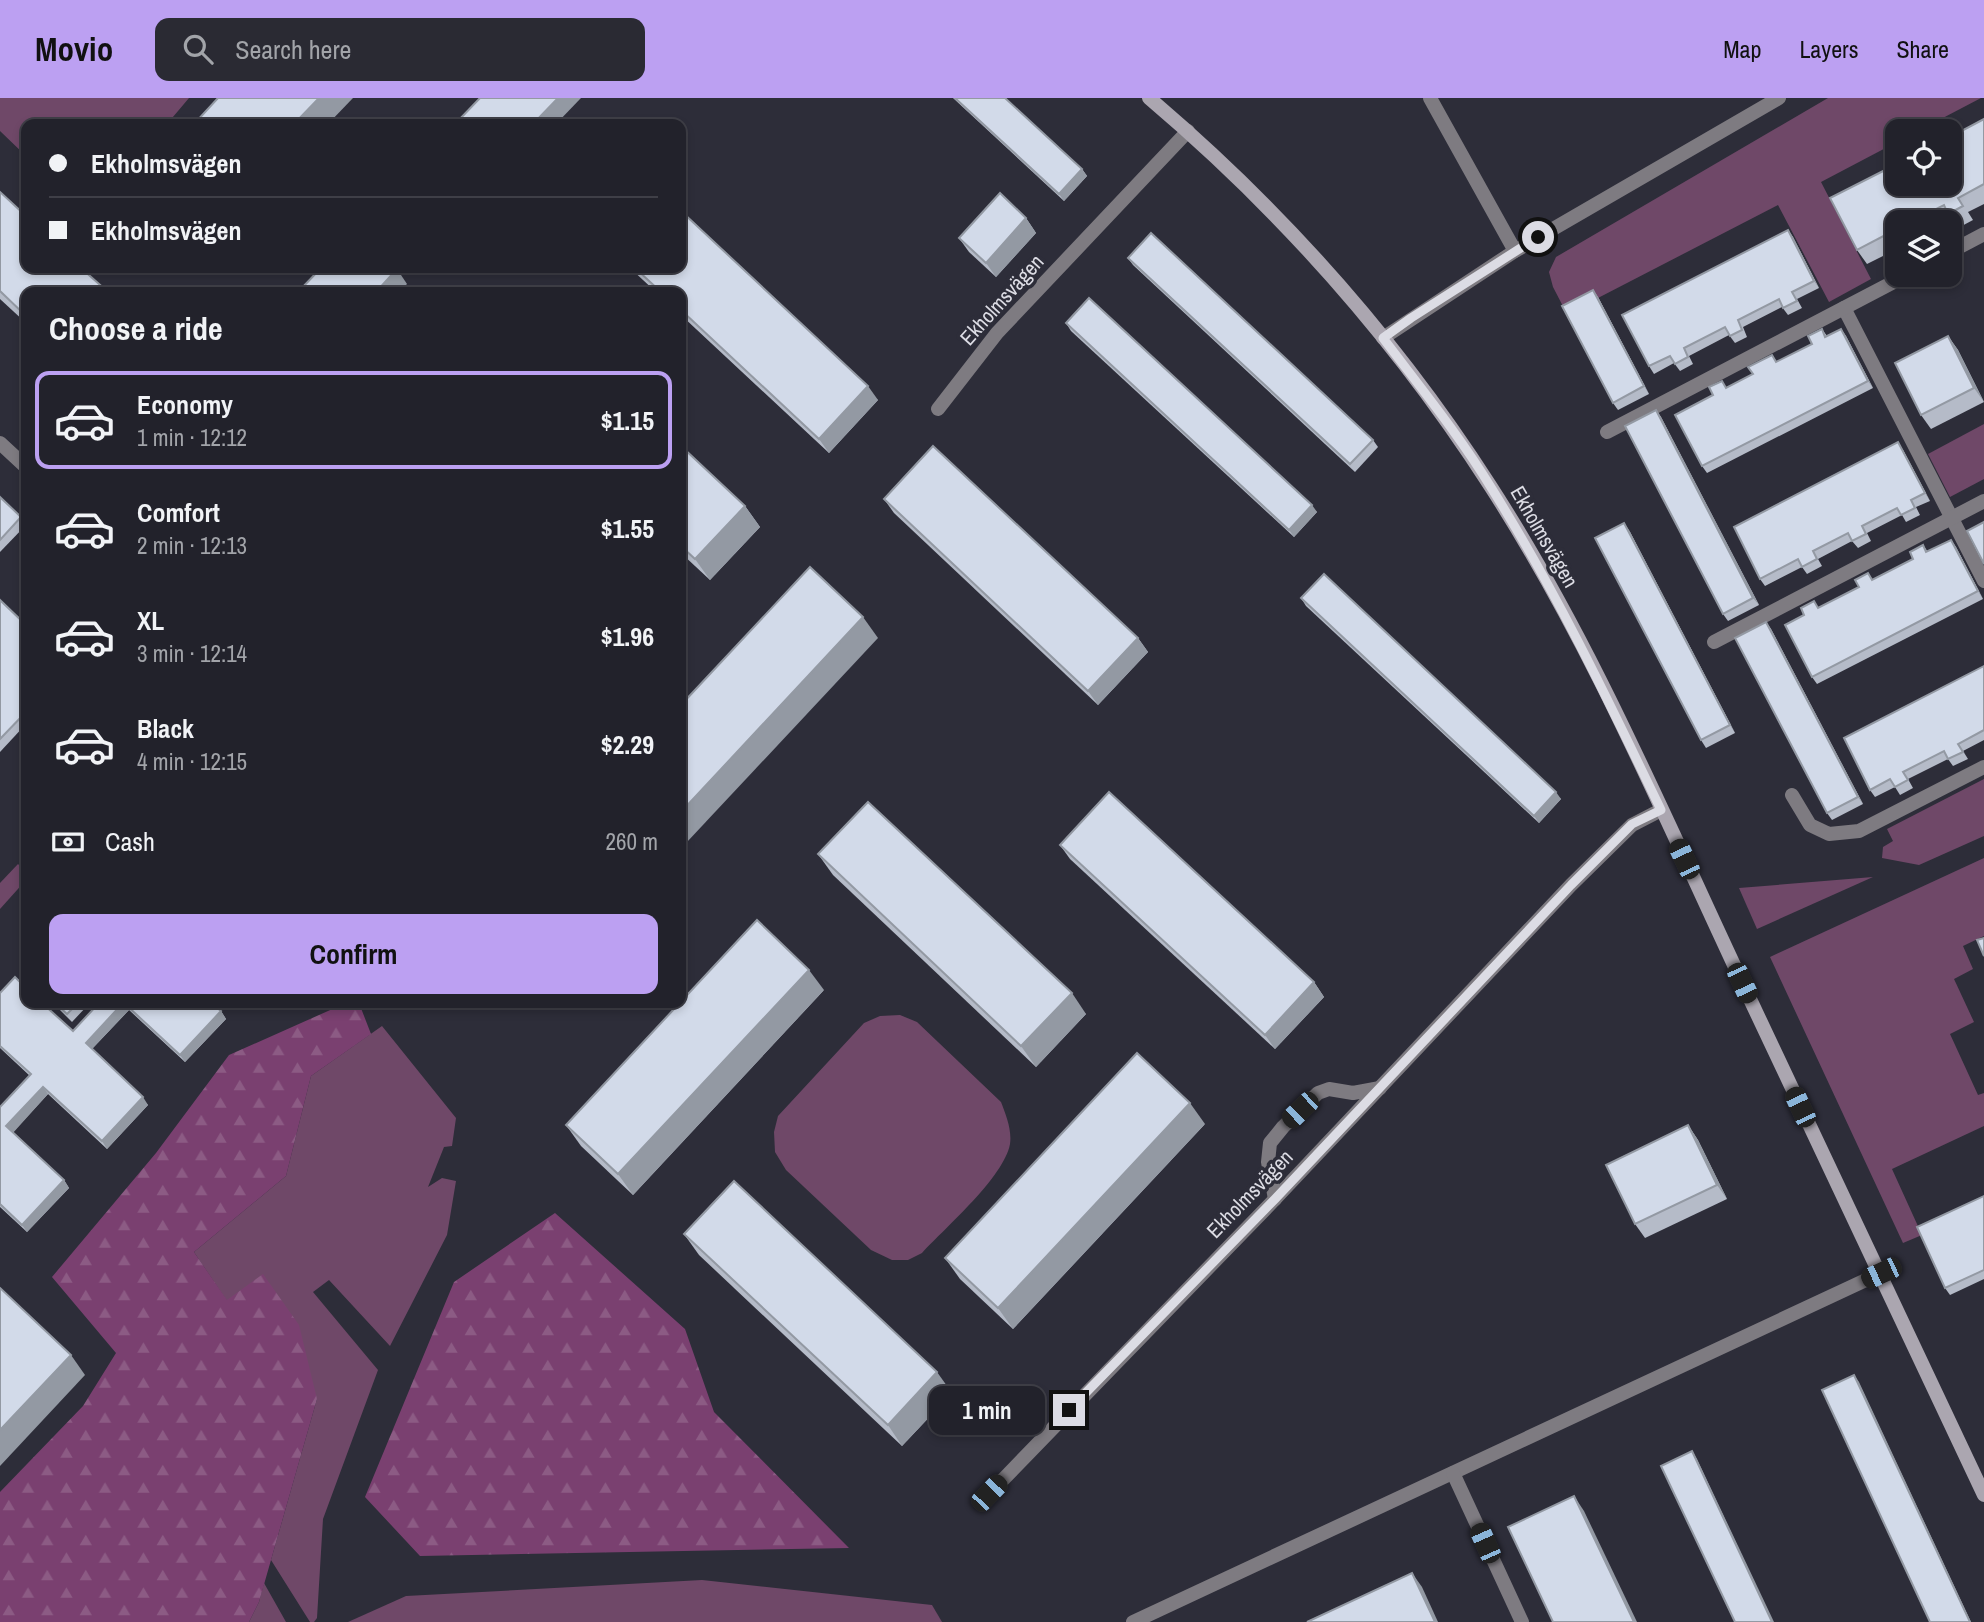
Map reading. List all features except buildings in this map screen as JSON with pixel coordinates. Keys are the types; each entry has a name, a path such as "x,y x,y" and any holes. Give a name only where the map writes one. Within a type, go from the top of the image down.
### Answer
{"street":[{"name":"Ekholmsvägen","path":"1149,98 1188,131 1312,254 1383,338 1491,487 1590,660 1984,1495"},
{"path":"1430,98 1515,251"},
{"path":"1383,338 1515,251 1772,100"},
{"name":"Ekholmsvägen","path":"938,409 997,333 1188,131"},
{"path":"1962,246 1984,234"},
{"path":"1607,432 1885,287"},
{"path":"1844,308 1984,581"},
{"path":"0,443 21,462"},
{"path":"1714,642 1984,500"},
{"path":"1792,795 1810,825 1829,834 1859,831 1984,767"},
{"name":"Ekholmsvägen","path":"989,1493 1275,1199 1597,859 1632,824 1661,810"},
{"path":"1275,1199 1268,1162 1270,1143 1283,1127 1318,1093 1329,1089 1353,1093 1381,1088"},
{"path":"1133,1622 1881,1273"},
{"path":"1453,1473 1522,1622"}],"shaded area":[{"path":"0,98 189,98 171,119 21,119 21,151 0,131"},
{"path":"1828,98 1981,98 1941,119 1885,119 1885,148 1821,182 1871,279 1829,302 1778,205 1567,314 1553,287 1549,272 1556,257"},
{"path":"1984,424 1984,479 1950,497 1928,454"},
{"path":"1984,779 1984,836 1919,865 1882,858 1883,847 1893,841 1887,829"},
{"path":"1984,858 1984,936 1963,946 1973,969 1954,979 1974,1022 1950,1034 1978,1095 1984,1093 1984,1126 1892,1169 1922,1235 1903,1243 1770,957"},
{"path":"18,864 21,867 21,886 0,909 0,883"},
{"path":"1873,877 1757,929 1739,888"},
{"path":"900,1015 917,1022 1001,1102 1008,1123 1010,1144 997,1171 986,1186 922,1253 908,1260 892,1260 871,1250 786,1170 775,1152 774,1132 778,1116 864,1023 880,1016"},
{"path":"382,1026 456,1118 452,1146 444,1147 428,1187 442,1178 456,1181 447,1235 390,1346 329,1280 313,1292 378,1370 323,1519 317,1618 310,1622 271,1560 317,1399 227,1301 194,1252 286,1176 311,1076"},
{"path":"702,1580 932,1605 942,1622 348,1622 406,1596"},
{"path":"264,1583 286,1622 249,1622 259,1602"}],"green space":[{"path":"335,1008 361,1008 371,1034 311,1076 286,1176 194,1252 227,1300 263,1274 299,1325 317,1399 259,1602 249,1622 0,1622 0,1492 83,1406 116,1353 52,1277 156,1153 229,1055"},
{"path":"555,1213 685,1329 714,1412 849,1548 420,1556 365,1497 454,1282"}],"route":[{"path":"1069,1410 1275,1199 1571,885 1632,824 1661,810 1590,660 1540,570 1491,487 1383,338 1538,237"}]}
